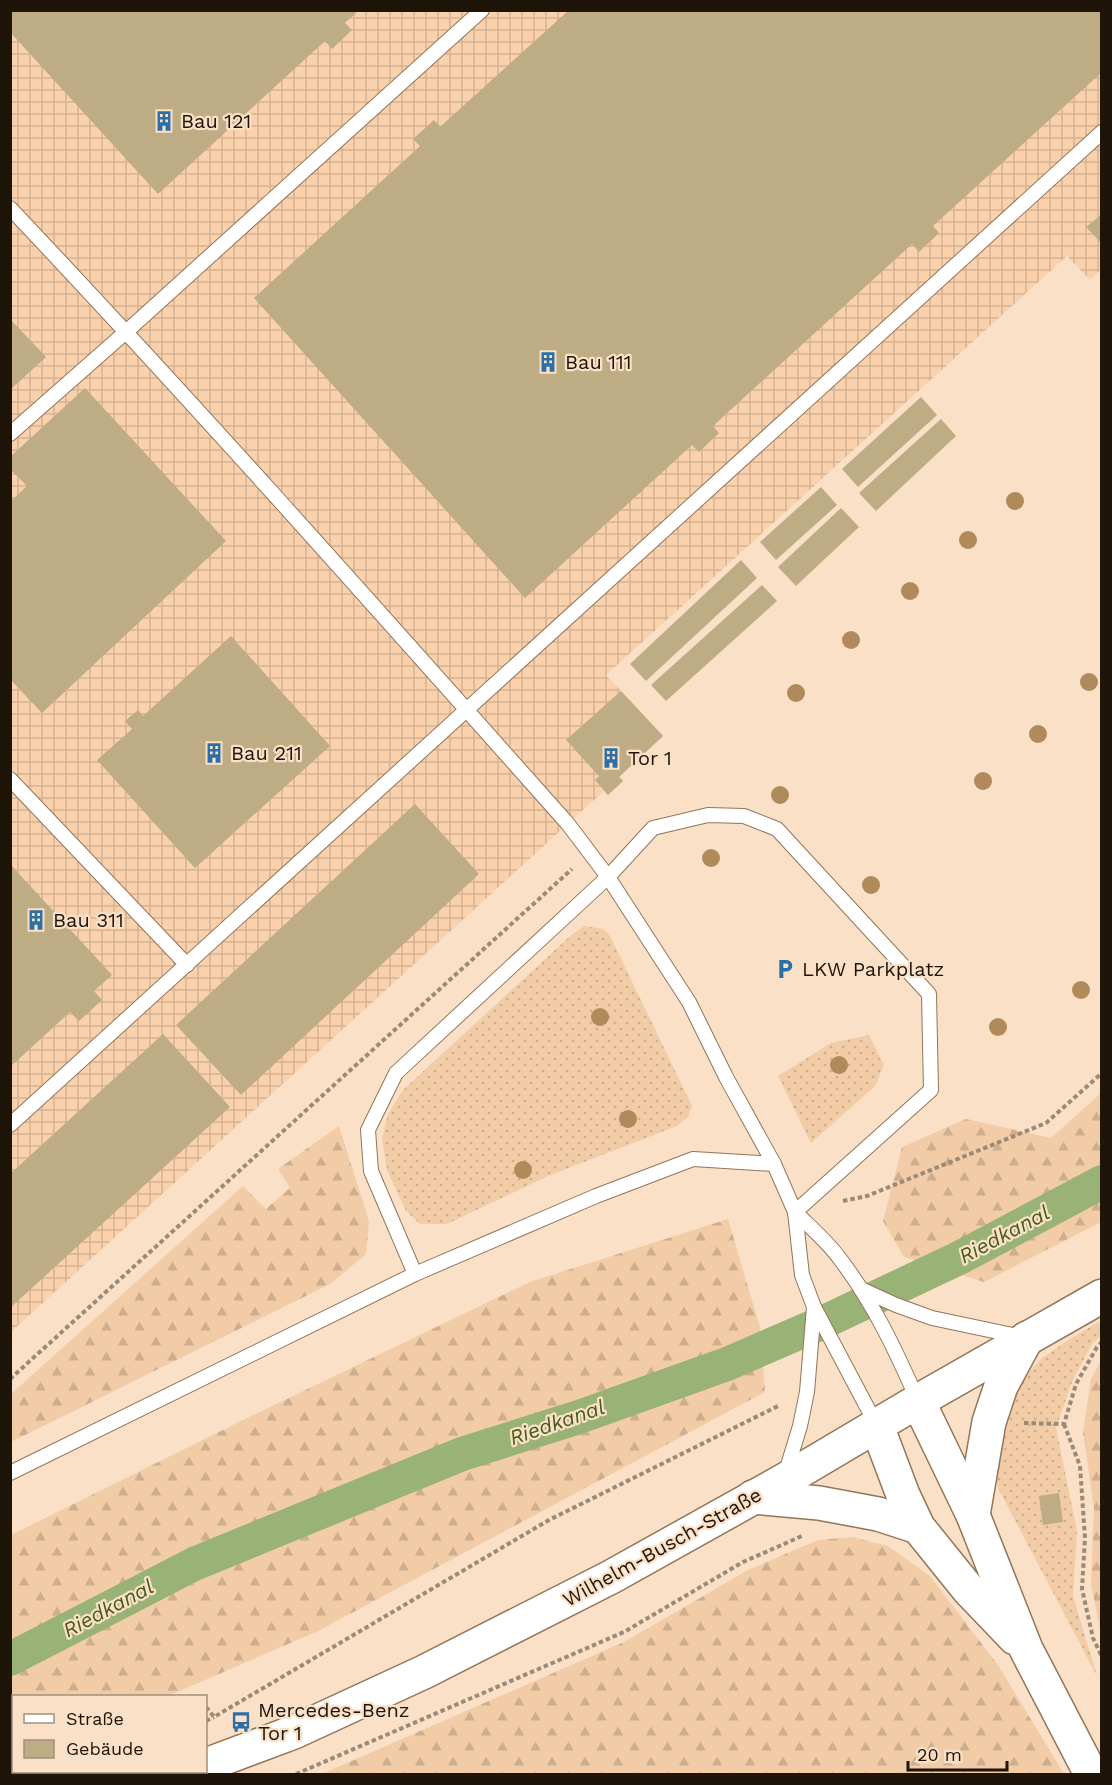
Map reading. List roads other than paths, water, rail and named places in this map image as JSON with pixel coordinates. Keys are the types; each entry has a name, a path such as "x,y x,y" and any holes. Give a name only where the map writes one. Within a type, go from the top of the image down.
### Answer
{"main road":[{"name":"Wilhelm-Busch-Straße","path":"207,1765 294,1732 424,1672 611,1577 783,1481 1101,1296"},
{"path":"973,1515 989,1422 1001,1386 1027,1338"},
{"path":"918,1401 973,1515 1026,1649 1091,1774"},
{"path":"877,1426 899,1485 918,1527 969,1589 1026,1649"},
{"path":"753,1497 819,1503 878,1514 918,1527"}],"lane":[{"path":"10,434 482,10"},
{"path":"10,1125 1101,132"},
{"path":"10,207 127,331 568,824 608,877 689,1002 726,1077 774,1164 795,1212 802,1275 814,1307 877,1426"},
{"path":"10,779 186,965"},
{"path":"415,1274 371,1172 368,1130 396,1073 608,877 653,828 708,814 744,816 777,829 929,994 931,1090 795,1212"},
{"path":"10,1473 415,1274 596,1196 693,1159 774,1164"},
{"path":"795,1212 839,1257 861,1289 877,1315 918,1401"},
{"path":"861,1289 932,1318 1027,1338"},
{"path":"783,1481 800,1426 807,1392 814,1307"}],"waterway":[{"name":"Riedkanal","path":"10,1659 194,1564 462,1454 579,1417 727,1364 824,1322 959,1258 1102,1182"}],"place":[{"name":"Bau 121","path":"164,121"},
{"name":"Bau 111","path":"548,362"},
{"name":"Bau 211","path":"214,753"},
{"name":"Tor 1","path":"611,758"},
{"name":"Bau 311","path":"36,920"},
{"name":"LKW Parkplatz","path":"785,969"},
{"name":"Mercedes-Benz Tor 1","path":"241,1722"}]}
